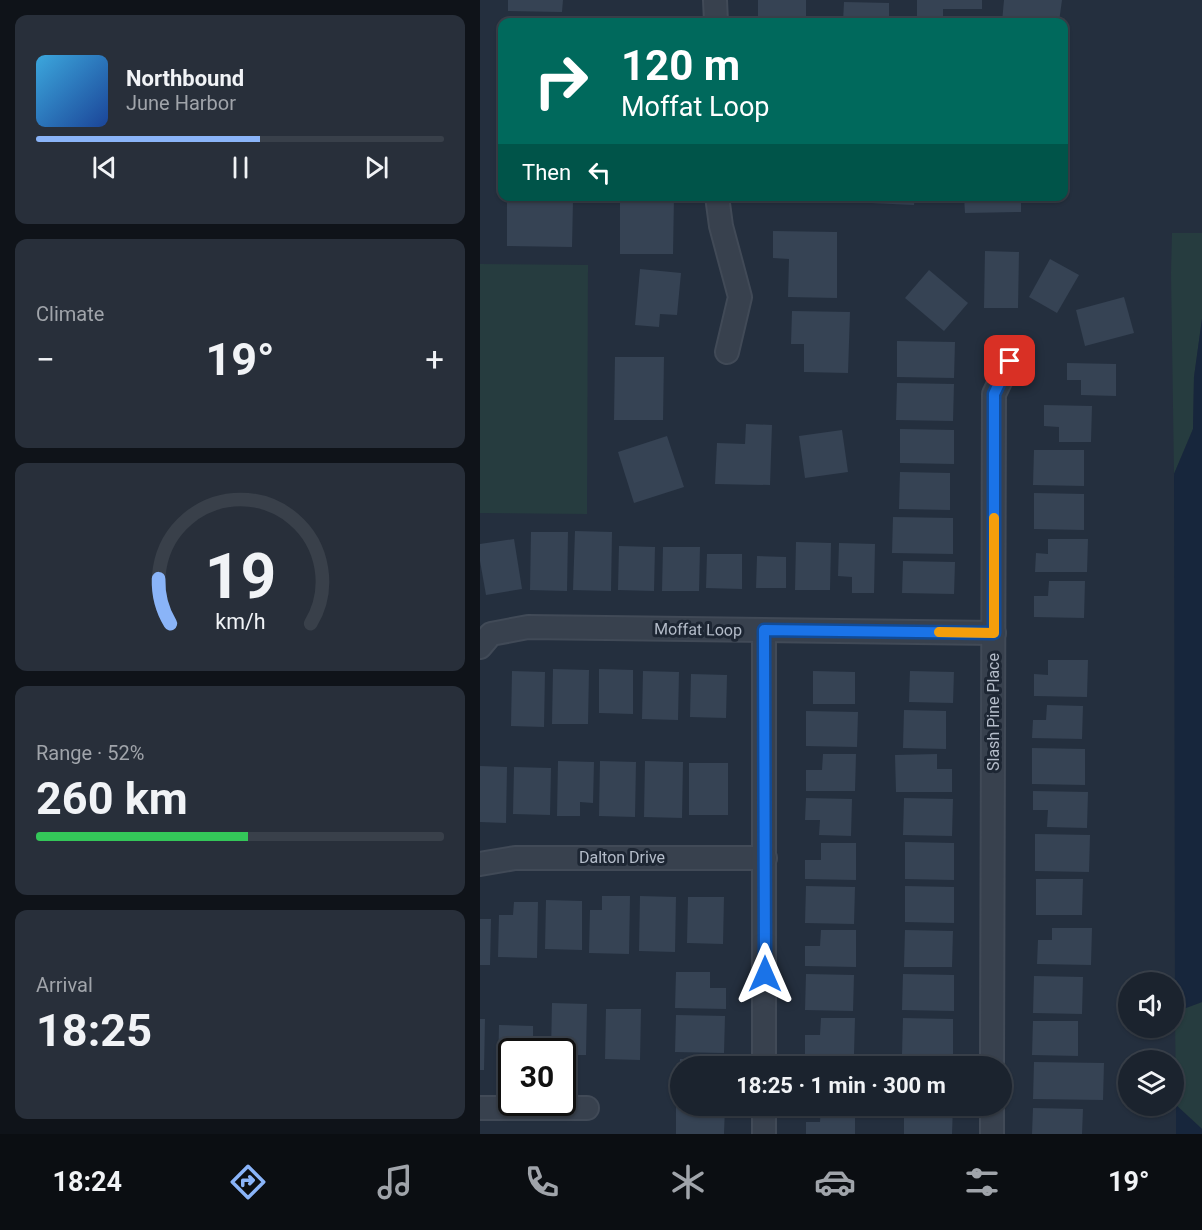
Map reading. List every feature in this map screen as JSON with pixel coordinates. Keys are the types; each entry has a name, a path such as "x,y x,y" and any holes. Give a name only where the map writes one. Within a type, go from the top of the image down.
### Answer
{"street":[{"path":"715,0 716,18"},
{"path":"718,201 740,297 727,352"},
{"name":"Slash Pine Place","path":"992,1056 994,394 1010,361"},
{"name":"Moffat Loop","path":"480,647 491,634 528,627 994,633"},
{"path":"764,630 765,1056"},
{"name":"Dalton Drive","path":"480,864 515,858 765,858"},
{"path":"480,1108 587,1108"},
{"path":"764,1134 765,1116"},
{"path":"992,1116 992,1134"}],"green space":[{"path":"1172,233 1202,233 1202,319 1194,377 1193,429 1174,474 1171,273"},
{"path":"480,264 588,265 587,514 480,513"},
{"path":"1202,1002 1202,1129 1184,1112 1184,1050 1175,1050 1175,1038 1184,1038 1184,1009"}],"water":[{"path":"1202,319 1202,1002 1184,1009 1184,972 1175,972 1174,474 1193,429 1194,377"},
{"path":"1184,1112 1202,1129 1202,1134 1176,1134 1176,1116 1184,1116"}],"building":[{"path":"508,0 563,0 562,12 508,11"},
{"path":"758,0 806,0 806,18 758,18"},
{"path":"917,0 982,0 982,9 943,9 943,18 917,18"},
{"path":"1004,0 1062,0 1060,18 1002,18"},
{"path":"844,2 889,3 889,18 843,18"},
{"path":"507,201 573,201 572,247 507,246"},
{"path":"620,201 674,201 673,254 620,254"},
{"path":"849,201 914,201 914,205"},
{"path":"964,201 1021,201 1021,212 965,213"},
{"path":"773,231 837,232 837,298 788,297 789,259 773,258"},
{"path":"985,251 1019,252 1018,308 984,308"},
{"path":"1050,259 1079,275 1057,313 1029,297"},
{"path":"640,269 681,273 677,315 660,314 659,327 635,325"},
{"path":"929,270 968,303 944,331 905,298"},
{"path":"1124,297 1134,333 1085,346 1076,310"},
{"path":"792,311 850,312 848,373 804,372 804,344 791,344"},
{"path":"897,341 955,342 954,378 897,377"},
{"path":"615,357 664,357 663,420 614,420"},
{"path":"1067,363 1116,364 1116,396 1081,395 1081,380 1067,380"},
{"path":"897,383 954,384 953,421 896,420"},
{"path":"1044,405 1092,406 1091,442 1059,442 1059,427 1044,426"},
{"path":"746,424 772,425 770,485 715,484 717,443 745,444"},
{"path":"900,429 954,430 954,464 900,463"},
{"path":"842,430 848,472 805,478 799,436"},
{"path":"667,436 684,487 634,503 618,452"},
{"path":"1034,450 1084,450 1084,486 1033,485"},
{"path":"900,472 950,473 950,510 899,509"},
{"path":"1034,493 1084,494 1084,530 1034,529"},
{"path":"893,517 953,518 953,554 892,553"},
{"path":"575,531 612,532 611,591 573,590"},
{"path":"531,532 568,532 567,591 530,590"},
{"path":"514,539 522,589 486,595 480,561 480,544"},
{"path":"1048,539 1088,539 1087,572 1035,572 1036,553 1048,554"},
{"path":"796,542 831,543 830,590 795,590"},
{"path":"839,543 875,544 874,593 852,593 852,577 838,576"},
{"path":"619,546 655,547 654,591 618,590"},
{"path":"663,547 700,547 699,591 662,591"},
{"path":"707,554 742,554 742,589 706,588"},
{"path":"757,556 786,557 786,588 756,588"},
{"path":"903,561 955,562 954,594 902,593"},
{"path":"1049,581 1085,581 1084,618 1034,617 1034,596 1048,596"},
{"path":"1048,660 1088,660 1087,697 1034,696 1034,674 1048,675"},
{"path":"553,669 589,670 588,724 552,724"},
{"path":"599,669 633,670 633,714 599,713"},
{"path":"512,671 545,672 544,727 511,726"},
{"path":"643,671 679,672 678,720 642,719"},
{"path":"813,671 855,672 855,704 813,704"},
{"path":"910,671 954,672 953,703 909,702"},
{"path":"691,674 727,675 726,718 690,717"},
{"path":"1047,705 1083,706 1082,739 1032,738 1033,720 1046,720"},
{"path":"904,710 946,711 946,749 903,748"},
{"path":"806,711 858,712 857,747 806,746"},
{"path":"1032,748 1085,749 1085,785 1032,784"},
{"path":"823,754 856,754 855,791 806,791 806,770 822,770"},
{"path":"937,754 937,769 952,769 952,792 896,792 895,755"},
{"path":"558,761 594,762 593,803 580,802 580,816 557,816"},
{"path":"600,761 636,762 635,817 599,816"},
{"path":"645,761 683,762 682,818 644,817"},
{"path":"689,763 728,763 728,815 689,815"},
{"path":"480,766 507,767 506,823 480,822"},
{"path":"514,767 551,768 550,815 513,814"},
{"path":"1033,791 1088,792 1087,828 1047,827 1048,810 1033,810"},
{"path":"806,798 852,799 851,836 819,835 820,820 805,820"},
{"path":"904,798 953,799 952,836 903,835"},
{"path":"1035,834 1090,835 1089,872 1035,871"},
{"path":"905,842 954,843 954,880 905,879"},
{"path":"821,843 856,843 856,880 805,879 805,860 821,860"},
{"path":"1036,879 1083,879 1082,915 1036,915"},
{"path":"806,886 855,887 854,924 805,923"},
{"path":"905,886 954,887 954,923 905,922"},
{"path":"602,896 630,896 629,954 589,953 590,910 602,910"},
{"path":"640,896 676,897 675,952 639,951"},
{"path":"688,897 724,897 723,944 687,943"},
{"path":"546,900 582,901 582,950 545,949"},
{"path":"514,902 538,902 537,958 498,957 499,915 513,915"},
{"path":"480,919 491,919 490,965 480,965"},
{"path":"1052,928 1092,928 1091,965 1037,964 1038,940 1052,940"},
{"path":"821,930 856,930 856,967 805,966 805,946 820,946"},
{"path":"905,930 953,931 952,967 904,967"},
{"path":"676,972 710,972 710,988 726,988 726,1009 675,1008"},
{"path":"806,974 854,975 853,1011 805,1010"},
{"path":"903,974 954,975 954,1011 902,1010"},
{"path":"1034,976 1083,977 1082,1014 1033,1013"},
{"path":"552,1003 587,1004 586,1055 576,1055 576,1038 551,1038"},
{"path":"606,1009 641,1009 640,1060 605,1059"},
{"path":"676,1015 725,1016 724,1053 675,1052"},
{"path":"821,1018 855,1018 854,1054 805,1054 805,1035 820,1035"},
{"path":"903,1018 953,1019 953,1055 902,1054"},
{"path":"480,1019 485,1019 484,1070 480,1070"},
{"path":"1033,1021 1078,1021 1078,1056 1032,1055"},
{"path":"499,1025 533,1026 533,1038 499,1038"},
{"path":"1034,1062 1104,1063 1103,1100 1033,1099"},
{"path":"1033,1108 1083,1109 1082,1134 1032,1134"},
{"path":"676,1116 725,1116 724,1134 676,1134"},
{"path":"820,1116 855,1116 855,1134 806,1134 806,1122 820,1122"},
{"path":"904,1116 953,1116 952,1134 904,1134"}],"slow traffic":[{"path":"939,632 994,633 994,518"}],"route":[{"path":"765,974 764,630 994,633 994,394 1010,361"}]}
